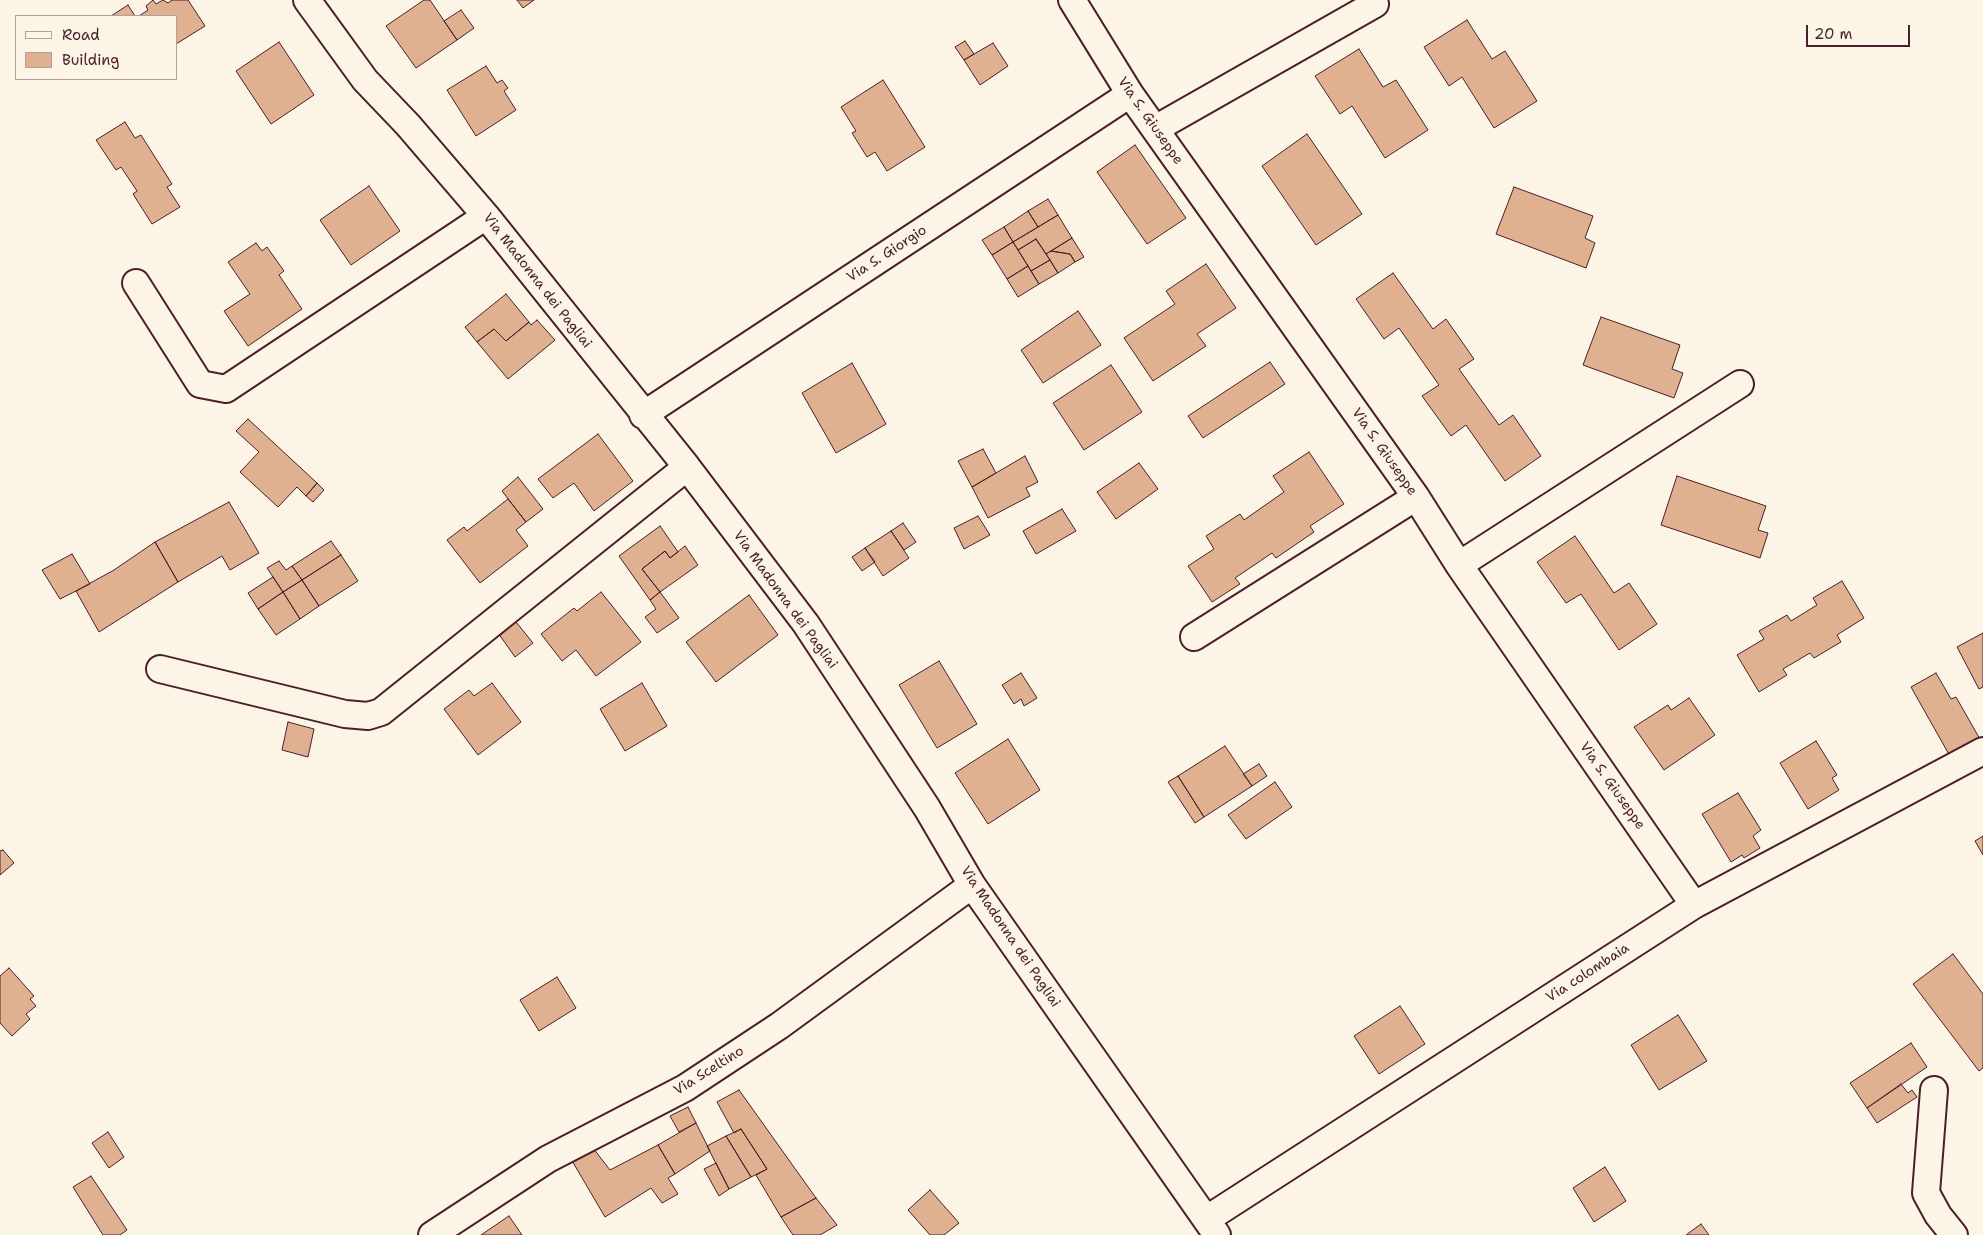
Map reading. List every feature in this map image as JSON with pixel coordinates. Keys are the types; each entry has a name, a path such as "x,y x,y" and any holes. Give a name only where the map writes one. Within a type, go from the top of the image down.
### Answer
{"street":[{"name":"Via Madonna dei Pagliai","path":"307,0 365,80 408,125 486,216 643,415 687,467 806,624 927,808 972,884 1212,1227"},
{"name":"Via S. Giuseppe","path":"1072,0 1130,94 1416,497 1460,565 1694,905"},
{"path":"1155,129 1375,4"},
{"name":"Via S. Giorgio","path":"643,415 1130,94"},
{"path":"136,283 200,384 226,389 486,216"},
{"path":"1460,565 1740,384"},
{"path":"160,669 345,714 368,716 381,712 687,467"},
{"path":"1194,637 1416,497"},
{"name":"Via colombaia","path":"1212,1227 1694,905 1983,750"},
{"name":"Via Sceltino","path":"432,1235 548,1159 684,1088 779,1026 972,884"},
{"path":"1934,1090 1926,1193 1938,1215 1954,1235"}],"building":[{"path":"153,0 156,4 163,0 168,3 172,0 188,0 205,26 178,43 178,15 140,15 148,10 146,6"},
{"path":"424,0 430,0 457,40 416,68 386,26"},
{"path":"517,0 534,0 523,8"},
{"path":"128,5 134,15 113,15"},
{"path":"461,10 474,28 457,40 444,21"},
{"path":"1467,20 1492,59 1505,51 1537,101 1494,128 1462,77 1449,86 1424,47"},
{"path":"965,41 974,54 964,60 955,47"},
{"path":"279,42 314,95 271,124 236,71"},
{"path":"993,43 1008,66 980,85 964,60"},
{"path":"1359,49 1383,87 1396,80 1428,130 1385,158 1352,106 1340,114 1315,76"},
{"path":"486,66 497,83 502,80 508,88 504,91 516,110 476,136 447,90"},
{"path":"883,80 925,147 887,171 875,152 867,157 852,133 856,131 841,107"},
{"path":"125,122 135,138 141,135 172,184 167,187 180,207 152,224 133,194 137,191 121,167 116,170 96,140"},
{"path":"1307,134 1362,214 1316,245 1262,166"},
{"path":"1135,145 1186,218 1147,244 1097,172"},
{"path":"369,186 400,231 351,265 320,220"},
{"path":"1514,187 1593,216 1585,238 1595,243 1586,268 1496,234"},
{"path":"1048,199 1058,215 1038,227 1028,211"},
{"path":"1028,211 1038,227 1013,242 1004,227"},
{"path":"1058,215 1072,238 1046,254 1036,239 1018,250 1013,242"},
{"path":"1004,227 1013,242 992,255 982,240"},
{"path":"1072,238 1084,257 1075,262 1070,254 1051,251"},
{"path":"1036,239 1050,260 1031,271 1018,250"},
{"path":"1013,242 1028,266 1007,279 992,255"},
{"path":"256,243 262,251 267,247 284,271 279,275 302,309 248,346 224,311 250,294 228,262"},
{"path":"1051,251 1070,254 1075,262 1058,273 1046,254"},
{"path":"1050,260 1058,273 1039,284 1031,271"},
{"path":"1206,264 1236,308 1197,334 1206,346 1153,381 1124,338 1175,304 1166,291"},
{"path":"1028,266 1039,284 1018,297 1007,279"},
{"path":"1393,273 1433,329 1446,319 1474,359 1459,369 1499,425 1513,415 1541,456 1505,481 1466,425 1451,436 1422,396 1439,385 1399,328 1384,339 1356,299"},
{"path":"506,294 529,322 506,341 494,329 477,342 465,327"},
{"path":"1078,311 1101,345 1043,383 1021,350"},
{"path":"1601,317 1680,345 1672,369 1683,373 1674,398 1583,365"},
{"path":"537,320 555,340 508,379 477,342 494,329 506,341 529,322 531,325"},
{"path":"1270,362 1285,384 1203,438 1188,416"},
{"path":"852,363 886,424 836,453 802,393"},
{"path":"1111,365 1142,412 1084,450 1053,403"},
{"path":"248,419 317,483 306,496 297,487 278,507 240,472 259,452 236,431"},
{"path":"598,434 633,481 594,511 574,483 553,498 538,479"},
{"path":"983,449 996,473 972,487 958,461"},
{"path":"1309,452 1344,504 1310,526 1314,532 1276,558 1272,553 1235,578 1240,584 1212,602 1188,566 1214,549 1206,536 1240,514 1244,520 1284,492 1273,476"},
{"path":"1025,456 1038,482 1026,488 1030,496 988,518 972,487"},
{"path":"1139,463 1158,489 1116,519 1097,492"},
{"path":"1677,476 1766,506 1758,530 1768,533 1760,558 1661,525"},
{"path":"518,477 543,509 526,522 502,491"},
{"path":"317,483 324,490 313,502 306,496"},
{"path":"508,499 526,522 516,530 528,546 480,583 447,540 464,527 467,531"},
{"path":"229,502 259,553 230,570 222,556 178,582 155,542"},
{"path":"1062,509 1076,531 1036,554 1023,531"},
{"path":"978,516 990,535 964,549 954,528"},
{"path":"903,523 916,542 904,550 891,531"},
{"path":"660,526 678,552 670,558 665,551 642,569 660,592 650,600 619,556"},
{"path":"891,531 909,558 883,576 865,548"},
{"path":"1575,536 1614,593 1629,583 1657,624 1619,650 1581,594 1566,603 1537,562"},
{"path":"331,541 341,555 302,580 292,566"},
{"path":"155,542 178,582 99,632 76,591 114,570"},
{"path":"685,546 698,565 660,592 642,569 665,551 670,558"},
{"path":"865,548 875,562 862,571 852,557"},
{"path":"72,554 90,584 60,599 42,570"},
{"path":"341,555 358,581 319,606 302,580"},
{"path":"279,561 286,570 292,566 302,580 283,592 267,568"},
{"path":"273,577 283,592 258,609 248,593"},
{"path":"302,580 319,606 300,619 283,592"},
{"path":"1842,581 1864,618 1837,635 1841,642 1814,658 1810,653 1783,669 1787,675 1759,692 1737,655 1764,639 1759,631 1787,615 1791,621 1817,605 1813,598"},
{"path":"283,592 300,619 276,635 258,609"},
{"path":"601,592 641,642 596,676 576,650 562,661 541,634 574,608 577,611"},
{"path":"660,592 679,618 657,633 645,617 656,609 650,600"},
{"path":"749,595 778,635 716,682 686,642"},
{"path":"512,617 533,643 515,657 496,630"},
{"path":"1983,633 1983,687 1979,689 1957,647"},
{"path":"939,661 977,724 937,748 899,685"},
{"path":"1021,673 1037,698 1024,706 1021,699 1014,704 1002,685"},
{"path":"1936,673 1951,699 1956,697 1981,741 1951,758 1911,687"},
{"path":"492,683 521,722 478,755 444,709 469,690 474,696"},
{"path":"642,683 667,726 625,751 600,709"},
{"path":"1689,698 1715,735 1664,770 1634,727 1668,705 1671,710"},
{"path":"288,722 314,729 308,757 282,750"},
{"path":"1008,739 1040,790 988,824 955,773"},
{"path":"1816,741 1837,775 1832,778 1839,790 1808,809 1780,763"},
{"path":"1225,746 1252,786 1204,817 1178,776"},
{"path":"1259,764 1267,776 1252,786 1243,774"},
{"path":"1178,776 1204,817 1195,823 1168,782"},
{"path":"1275,782 1292,807 1246,839 1228,815"},
{"path":"1738,793 1761,830 1753,836 1760,848 1744,858 1742,855 1731,862 1702,814"},
{"path":"1983,836 1983,855 1975,841"},
{"path":"3,850 14,863 0,875 0,851"},
{"path":"1953,954 1983,994 1983,1068 1979,1071 1913,984"},
{"path":"9,968 34,996 30,999 36,1006 26,1014 30,1019 12,1036 0,1023 0,976"},
{"path":"557,977 576,1008 539,1031 520,1000"},
{"path":"1400,1006 1425,1044 1379,1074 1354,1036"},
{"path":"1678,1015 1707,1061 1659,1090 1631,1045"},
{"path":"1911,1043 1927,1067 1867,1108 1850,1083"},
{"path":"1901,1084 1908,1093 1912,1090 1917,1097 1877,1123 1867,1108"},
{"path":"739,1090 816,1198 781,1217 756,1175 767,1169 741,1129 734,1133 717,1102"},
{"path":"688,1107 696,1123 679,1132 670,1116"},
{"path":"696,1123 710,1151 675,1174 658,1145"},
{"path":"741,1129 767,1169 751,1177 726,1136"},
{"path":"108,1132 124,1157 109,1168 92,1143"},
{"path":"726,1136 751,1177 729,1189 707,1146"},
{"path":"658,1145 675,1174 668,1178 678,1194 662,1203 651,1188 605,1217 571,1159 593,1148 610,1170"},
{"path":"716,1163 729,1189 719,1196 704,1169"},
{"path":"1605,1167 1626,1201 1594,1222 1573,1188"},
{"path":"91,1176 127,1230 120,1235 103,1235 73,1187"},
{"path":"930,1190 959,1223 944,1235 930,1235 908,1210"},
{"path":"816,1198 837,1225 820,1235 793,1235 781,1217"},
{"path":"509,1216 522,1235 481,1235"},
{"path":"1701,1224 1709,1235 1686,1235"}]}
